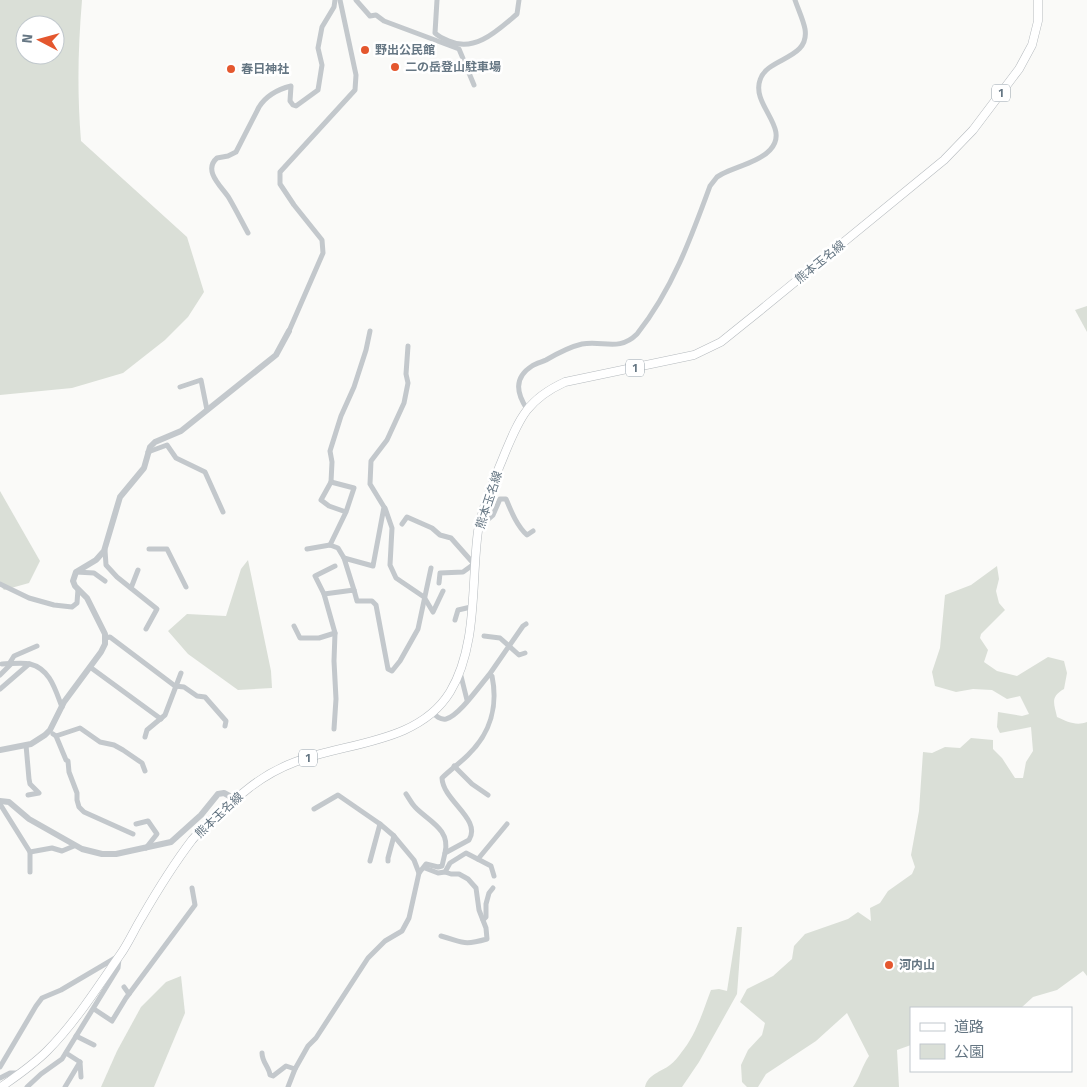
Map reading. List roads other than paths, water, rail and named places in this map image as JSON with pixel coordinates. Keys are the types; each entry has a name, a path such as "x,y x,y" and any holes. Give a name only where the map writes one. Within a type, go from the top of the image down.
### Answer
{"main road":[{"name":"熊本玉名線","path":"1,1087 21,1073 64,1033 87,1004 120,956 171,870 193,839 235,799 262,778 296,761 398,732 432,712 449,694 460,672 467,649 479,527 489,493 515,429 527,409 546,390 565,382 694,355 721,342 762,310 944,160 973,130 1019,69 1032,45 1038,21 1038,0"}],"street":[{"path":"248,233 229,198 216,182 212,164 217,158 236,152 263,101 276,92 291,86 290,101 296,106 318,90 322,65 318,48 322,28 334,7 335,0"},
{"path":"146,629 157,609 106,565 105,550 120,497 144,468 148,452 155,442 181,431 276,355 289,331 323,253 323,247 322,240 280,184 280,172 355,90 356,75 340,0"},
{"path":"356,0 370,16 376,15 384,21 459,49 474,85"},
{"path":"437,0 435,33 460,45 479,42 487,38 517,14 519,0"},
{"path":"527,409 518,393 518,385 524,373 532,366 569,348 590,343 615,345 631,340 637,334 675,275 710,186 722,174 761,157 770,151 774,145 776,129 760,99 758,90 762,73 769,67 791,56 800,48 804,40 805,30 795,0"},
{"path":"346,512 329,506 321,500 331,482 332,462 330,452 341,416 354,388 370,331"},
{"path":"408,346 406,374 408,383 404,403 388,440 371,461 370,484 384,507 392,528 390,565 396,578 424,597 433,612 443,591"},
{"path":"180,387 201,380 206,410"},
{"path":"148,452 167,445 176,458 205,472 223,512"},
{"path":"330,546 346,512 354,488 331,482"},
{"path":"479,527 493,515 500,499 506,499 523,532 527,535 533,532"},
{"path":"344,558 373,566 384,507"},
{"path":"402,524 408,517 432,528 440,535 451,538 474,564 463,572 440,573 439,583"},
{"path":"307,549 330,546 338,548 344,558 356,601 372,601 376,605 388,670 392,671 400,661 418,629 431,568"},
{"path":"149,549 167,549 186,587"},
{"path":"0,750 26,745 39,740 49,731 62,706 101,652 105,638 103,628 87,598 73,581 76,572 96,560 105,550"},
{"path":"334,729 336,699 335,633 324,594 315,576 335,566"},
{"path":"131,588 138,570"},
{"path":"76,572 94,573 105,581"},
{"path":"0,584 29,598 54,605 72,607 77,603 78,589"},
{"path":"324,594 354,590"},
{"path":"455,620 458,610 471,607"},
{"path":"432,712 439,718 446,719 455,714 489,675 508,646 526,624"},
{"path":"294,626 300,638 319,638 335,633"},
{"path":"484,636 500,638 519,655 524,653"},
{"path":"105,638 110,637 130,650 175,686 184,687 197,696 205,697 226,721 225,726"},
{"path":"0,674 10,664 14,656 37,646"},
{"path":"2,664 29,663 43,670 53,682 62,706"},
{"path":"0,689 29,663"},
{"path":"90,667 161,719"},
{"path":"460,672 467,700"},
{"path":"145,737 147,730 165,715 181,673"},
{"path":"445,853 468,840 472,831 471,823 445,792 442,778 469,754 481,739 490,721 495,706 495,692 492,676 489,675"},
{"path":"56,736 80,728 100,742 114,745 123,750 142,763 145,771"},
{"path":"49,731 56,736 68,761 69,772 79,807 84,812 133,834"},
{"path":"26,745 28,779 30,784 39,793 28,795"},
{"path":"454,766 472,784 488,795"},
{"path":"0,802 9,802 29,819 74,846 92,852 116,854 171,842 201,815 218,794 224,793 235,799"},
{"path":"406,794 414,806 442,831 446,838 442,866 438,868 426,864 419,873"},
{"path":"288,1087 295,1069 308,1046 316,1038 368,958 386,941 402,931 410,918 419,873 414,860 394,836 338,795 314,809"},
{"path":"0,802 30,852 30,872"},
{"path":"136,824 148,821 156,834 146,848"},
{"path":"370,861 380,824"},
{"path":"478,859 508,824"},
{"path":"388,861 394,836"},
{"path":"30,852 52,848 62,851 74,846"},
{"path":"445,872 450,863 466,853 491,866 494,876"},
{"path":"424,868 438,873 459,874 468,879 476,888 479,910 486,928 487,939 471,944 463,944 440,936"},
{"path":"94,1009 112,1021 129,994 195,905 192,888"},
{"path":"483,920 486,917 489,893 492,888"},
{"path":"27,1087 40,1074 62,1059 118,968 120,956"},
{"path":"0,1067 42,998 61,990 120,956"},
{"path":"124,987 129,994"},
{"path":"76,1036 94,1045"},
{"path":"66,1053 80,1062"},
{"path":"262,1053 262,1058 269,1069 270,1075 273,1076 286,1066 295,1069"},
{"path":"80,1062 81,1077"},
{"path":"65,1087 80,1062"},
{"path":"0,1078 10,1073 21,1073"}],"place":[{"name":"野出公民館","path":"365,50"},
{"name":"二の岳登山駐車場","path":"395,67"},
{"name":"春日神社","path":"231,69"},
{"name":"河内山","path":"889,965"}]}
